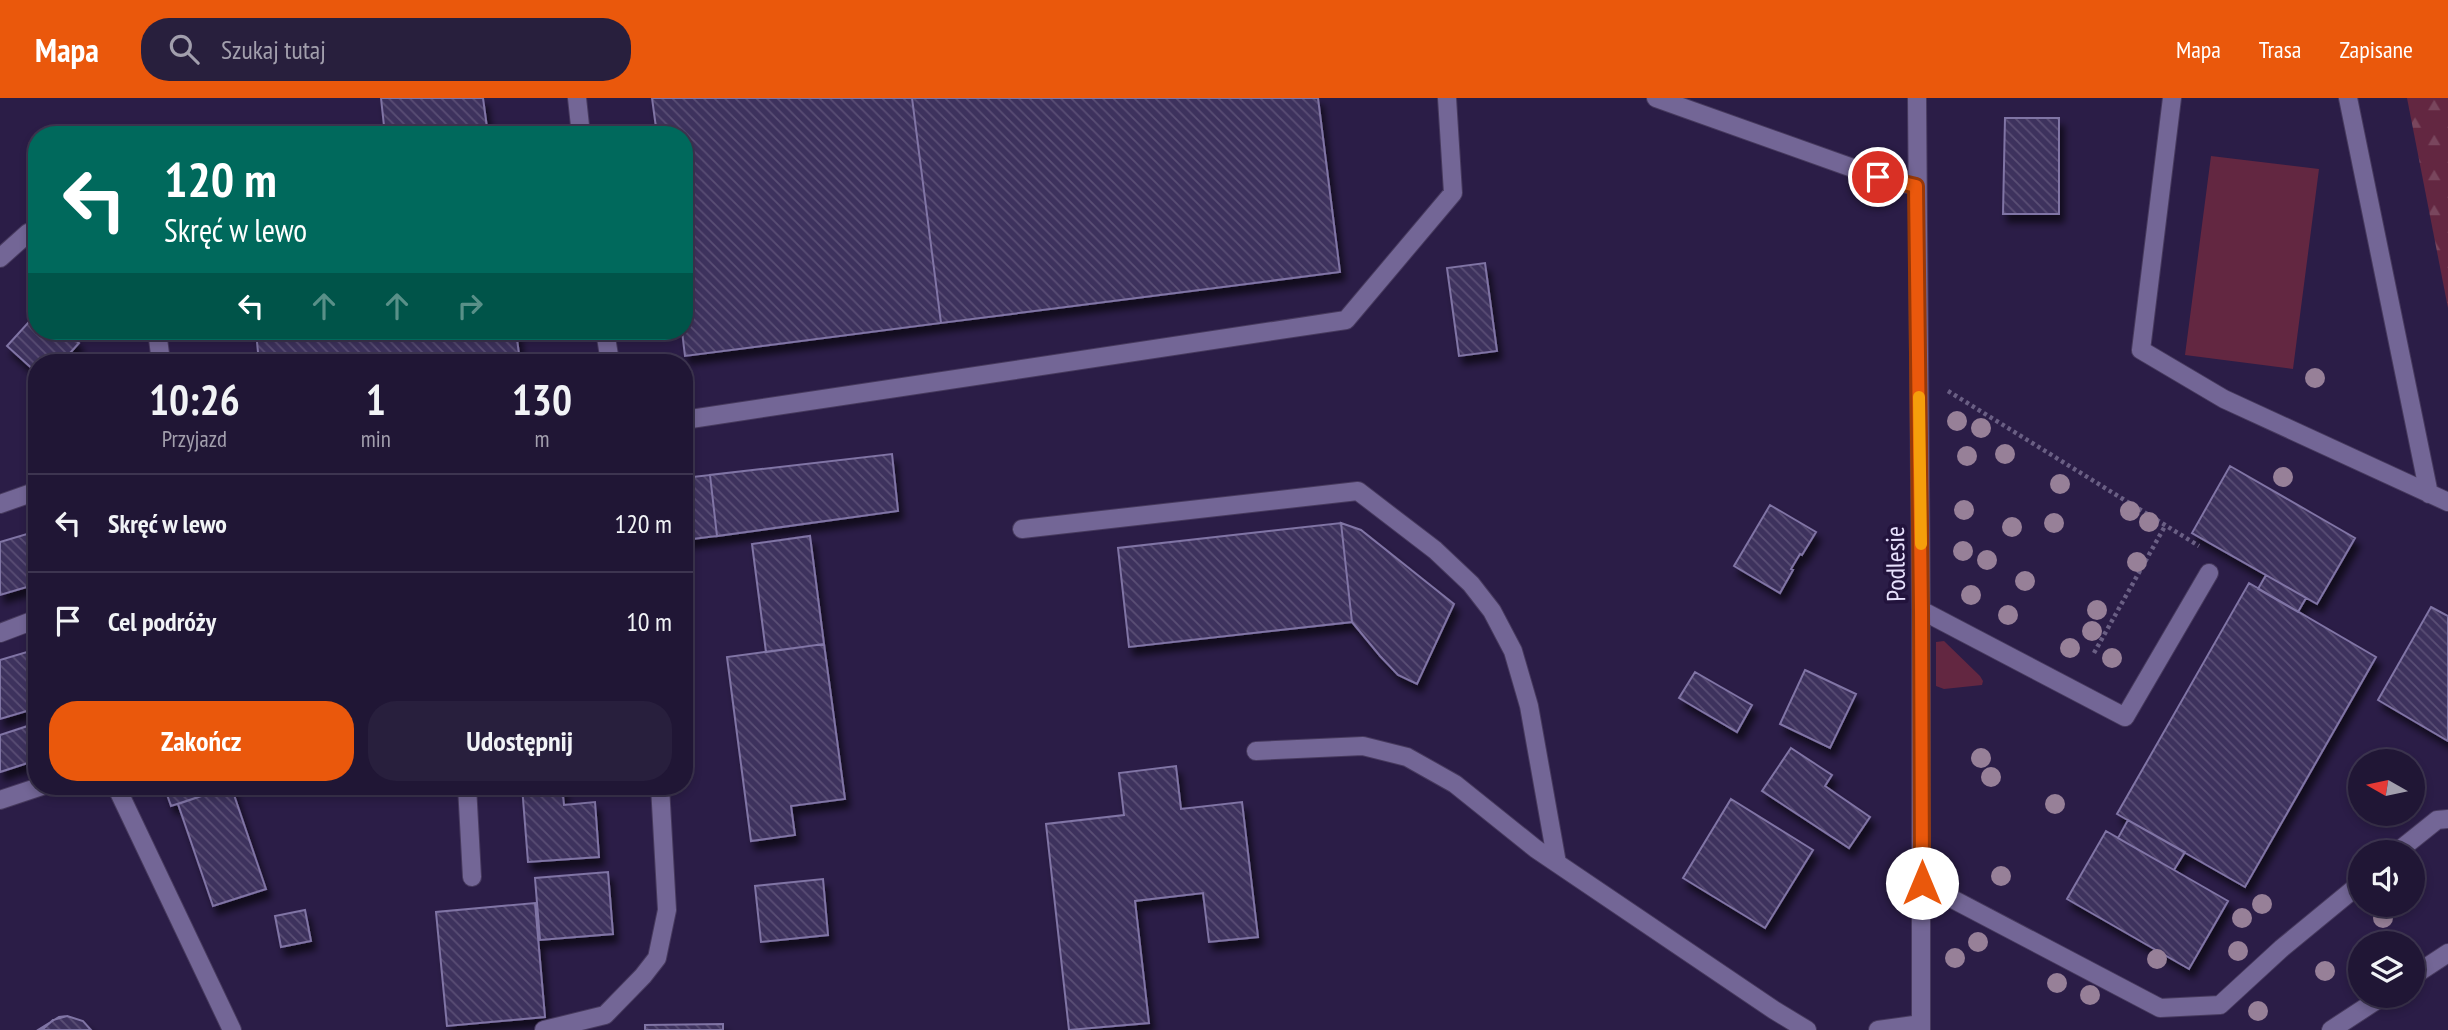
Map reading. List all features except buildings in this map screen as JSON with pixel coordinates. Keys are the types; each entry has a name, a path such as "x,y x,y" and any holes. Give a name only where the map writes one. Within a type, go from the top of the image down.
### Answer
{"street":[{"path":"577,98 580,126"},
{"path":"693,420 1346,320 1453,193 1447,98"},
{"path":"1656,98 1878,177 1916,186"},
{"name":"Podlesie","path":"1917,98 1921,1027"},
{"path":"2172,98 2141,350 2224,399 2448,502"},
{"path":"2348,98 2429,494"},
{"path":"0,258 28,233"},
{"path":"1022,529 1358,491 1435,550 1471,584 1492,611 1514,651 1529,706 1557,863"},
{"path":"0,504 28,494"},
{"path":"1921,610 2125,717 2209,573"},
{"path":"0,633 28,622"},
{"path":"1255,751 1363,746 1407,757 1455,784 1557,863 1807,1030"},
{"path":"0,800 28,791"},
{"path":"120,795 232,1030"},
{"path":"467,795 472,877"},
{"path":"544,1030 605,1015 657,958 667,909 661,795"},
{"path":"2412,840 2437,820 2448,819"},
{"path":"1922,883 2160,1008 2220,1005 2348,894"},
{"path":"2425,968 2448,953"},
{"path":"2341,1027 2367,1008"},
{"path":"1878,1030 1921,1027"}],"path":[{"path":"1919,377 1933,382 2208,552"},
{"path":"2094,653 2165,526"}],"green space":[{"path":"2407,98 2448,98 2448,308"},
{"path":"2211,156 2319,169 2293,369 2185,355"},
{"path":"1944,641 1980,676 1982,685 1944,689 1936,686 1936,642"}],"slow traffic":[{"path":"1919,397 1921,544"}],"route":[{"path":"1878,177 1916,186 1922,883"}]}
